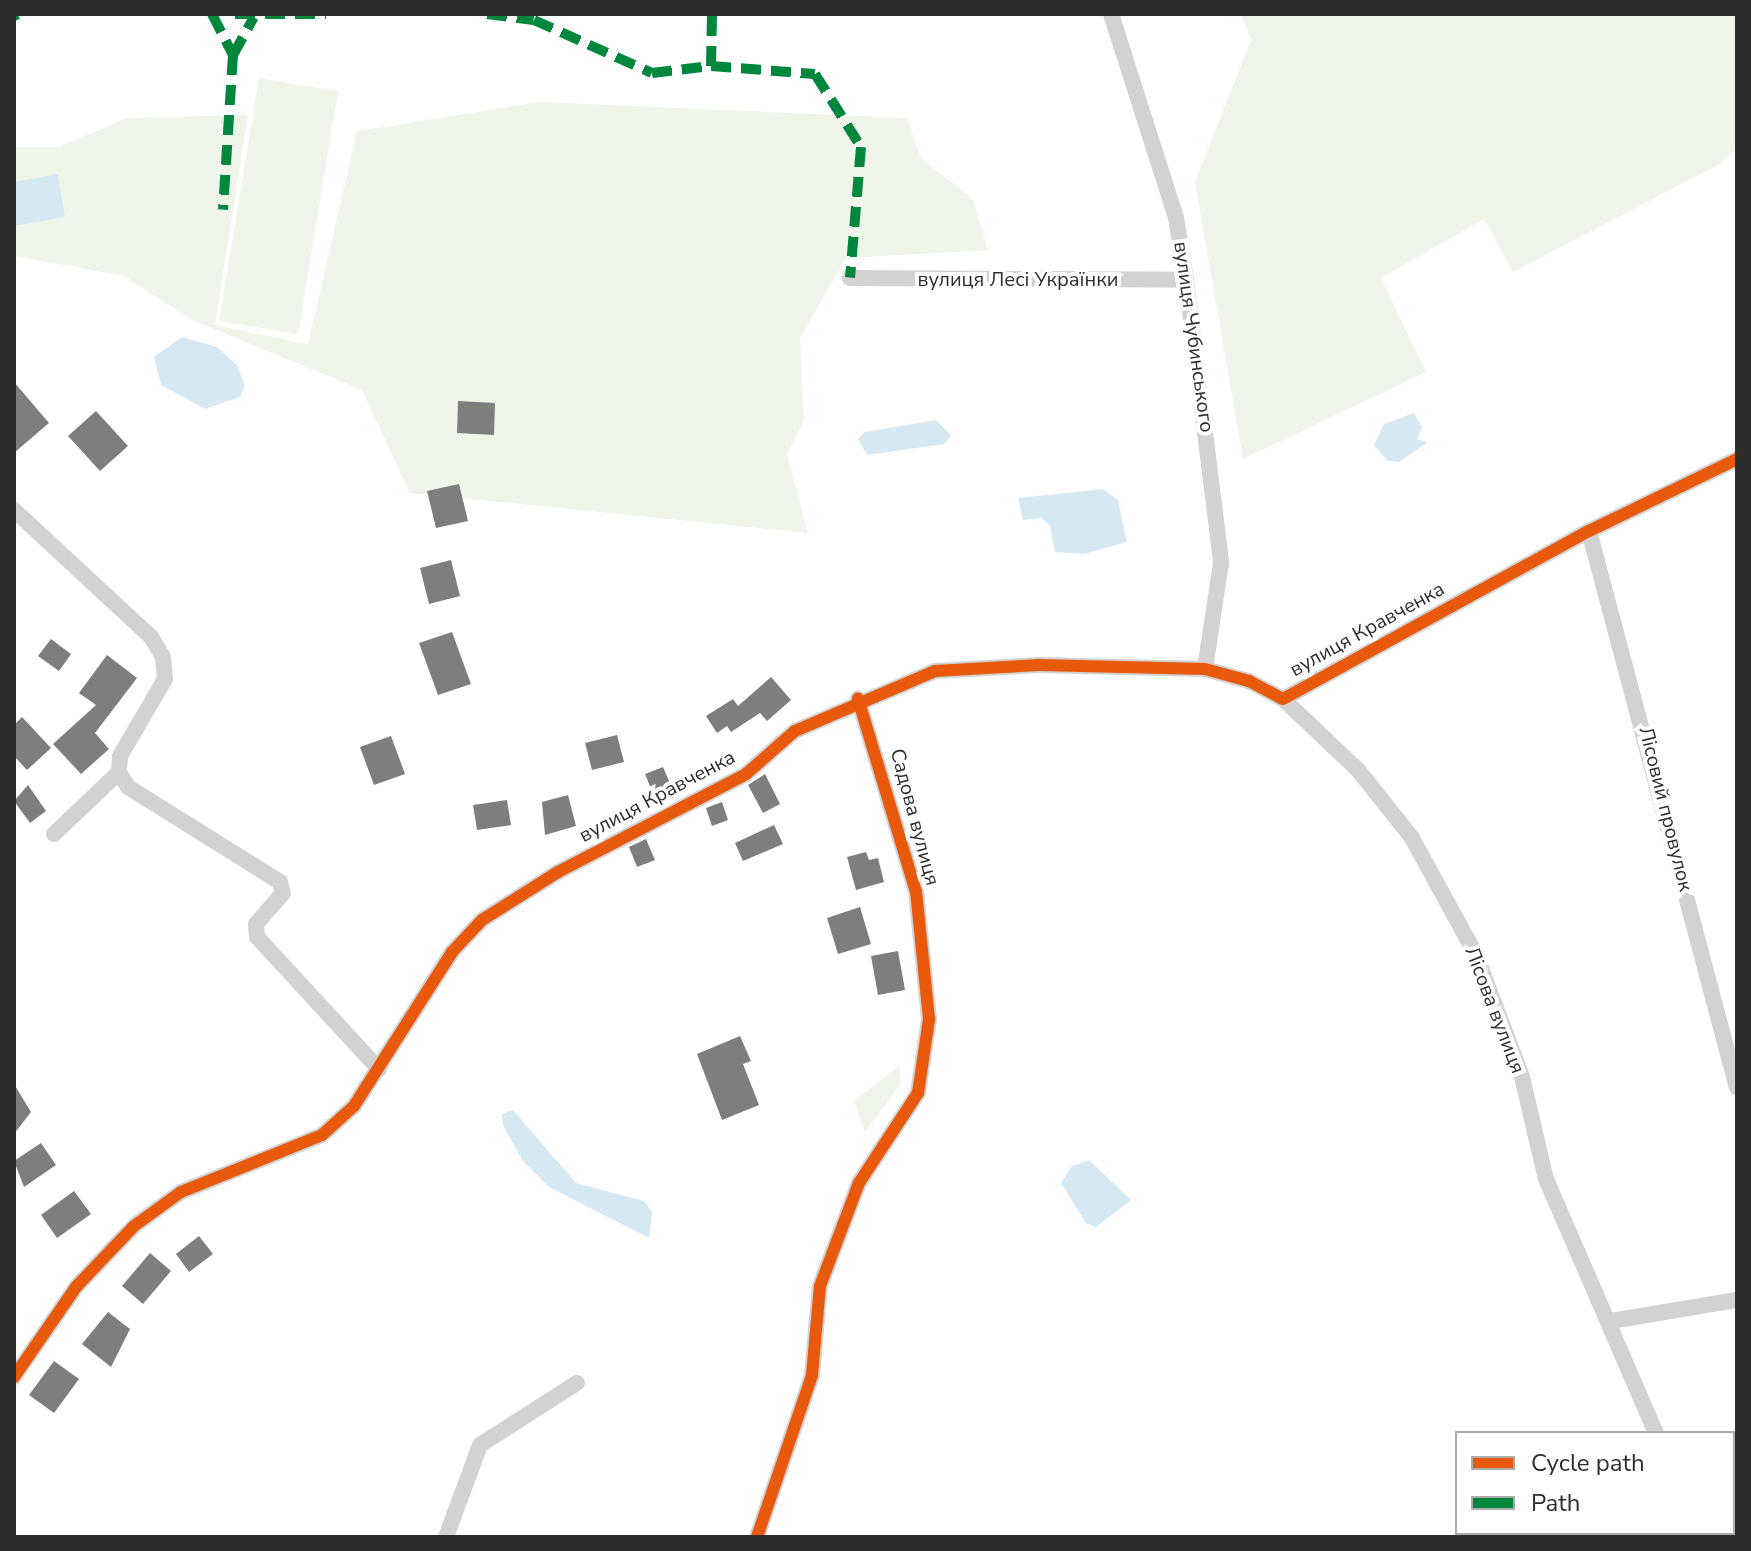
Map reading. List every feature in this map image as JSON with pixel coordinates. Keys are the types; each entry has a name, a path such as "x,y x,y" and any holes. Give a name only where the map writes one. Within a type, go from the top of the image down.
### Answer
{"street":[{"name":"вулиця Чубинського","path":"1111,14 1176,218 1186,280 1219,526 1221,563 1205,669"},
{"name":"вулиця Лесі Українки","path":"850,278 1186,280"},
{"name":"вулиця Кравченка","path":"14,1377 76,1287 134,1226 181,1192 322,1135 354,1106 452,952 482,920 558,872 746,774 795,731 858,699 935,671 1039,665 1205,669 1249,681 1283,699 1589,531 1737,459"},
{"path":"14,510 151,637 163,657 165,679 120,756 119,772 128,787 280,882 283,893 256,924 257,937 379,1069"},
{"name":"Лісовий провулок","path":"1589,531 1737,1088"},
{"name":"Садова вулиця","path":"757,1537 812,1375 820,1286 859,1183 918,1093 929,1019 916,892 858,699"},
{"name":"Лісова вулиця","path":"1283,699 1358,770 1412,838 1476,955 1522,1077 1546,1179 1611,1321 1655,1431"},
{"path":"54,834 119,772"},
{"path":"1611,1321 1737,1300"},
{"path":"446,1537 480,1445 577,1383"}],"shaded area":[{"path":"1241,14 1737,14 1737,149 1718,165 1513,272 1484,219 1381,278 1426,372 1243,459 1195,182 1251,40"},
{"path":"259,78 338,91 298,334 219,321"},
{"path":"540,102 907,118 921,158 973,199 988,250 846,258 800,338 804,420 787,454 808,533 410,493 362,390 192,320 124,276 14,256 14,147 59,147 127,118 248,115 215,325 308,344 357,131"},
{"path":"900,1065 900,1085 865,1132 854,1101"}],"water":[{"path":"58,174 65,217 14,226 14,182"},
{"path":"182,337 217,347 237,365 245,386 240,397 205,409 161,385 154,357"},
{"path":"1414,413 1422,427 1417,439 1427,443 1399,462 1388,461 1374,445 1384,424"},
{"path":"936,420 951,435 945,444 867,455 858,439 865,432"},
{"path":"1103,489 1118,500 1127,542 1084,554 1055,552 1050,526 1041,518 1023,520 1018,498"},
{"path":"513,1110 576,1183 644,1201 652,1212 649,1238 549,1187 522,1160 503,1125 502,1114"},
{"path":"1089,1160 1131,1200 1096,1227 1086,1223 1061,1183 1072,1166"}],"building":[{"path":"14,382 49,423 14,453"},
{"path":"458,401 495,403 494,435 457,433"},
{"path":"96,411 128,446 100,471 68,436"},
{"path":"459,484 468,521 436,528 427,491"},
{"path":"451,560 460,596 429,604 420,568"},
{"path":"452,632 471,684 438,695 419,643"},
{"path":"51,639 71,654 59,671 38,656"},
{"path":"107,655 137,678 95,733 109,749 81,774 53,744 96,705 79,693"},
{"path":"771,677 791,700 767,721 760,713 731,732 727,726 717,733 706,716 733,699 738,706"},
{"path":"22,717 51,748 27,770 14,756 14,725"},
{"path":"617,735 624,762 592,770 585,743"},
{"path":"391,736 405,774 374,785 360,747"},
{"path":"663,767 672,788 654,796 645,774"},
{"path":"765,774 780,804 763,813 748,785"},
{"path":"28,785 46,811 30,823 14,801"},
{"path":"568,795 576,826 545,835 542,802"},
{"path":"507,800 511,825 477,830 473,805"},
{"path":"722,802 728,820 712,826 706,808"},
{"path":"774,825 783,844 743,861 735,843"},
{"path":"646,839 655,860 637,867 629,847"},
{"path":"866,852 869,860 878,858 884,882 856,890 847,857"},
{"path":"860,907 871,944 838,954 827,918"},
{"path":"898,951 905,990 878,995 871,956"},
{"path":"740,1036 751,1061 743,1064 759,1105 722,1120 697,1054"},
{"path":"14,1084 31,1112 14,1134"},
{"path":"41,1143 56,1165 24,1187 14,1161"},
{"path":"74,1191 91,1214 57,1238 41,1215"},
{"path":"199,1236 213,1254 189,1272 176,1254"},
{"path":"150,1253 171,1271 143,1304 122,1286"},
{"path":"108,1312 130,1329 111,1367 82,1344"},
{"path":"54,1361 79,1379 54,1413 29,1395"}],"marked path":[{"path":"14,16 18,14"},
{"path":"212,14 233,55 223,210"},
{"path":"235,14 326,14"},
{"path":"487,14 534,20 652,73 711,66 815,74 861,147 850,278"},
{"path":"711,66 712,14"},
{"path":"233,55 254,17"}],"cycle path":[{"path":"14,1377 76,1287 134,1226 181,1192 322,1135 354,1106 452,952 482,920 558,872 746,774 795,731 935,671 1039,665 1205,669 1249,681 1283,699 1589,531 1737,459"},
{"path":"757,1537 812,1375 820,1286 859,1183 918,1093 929,1019 916,892 858,699"}]}
